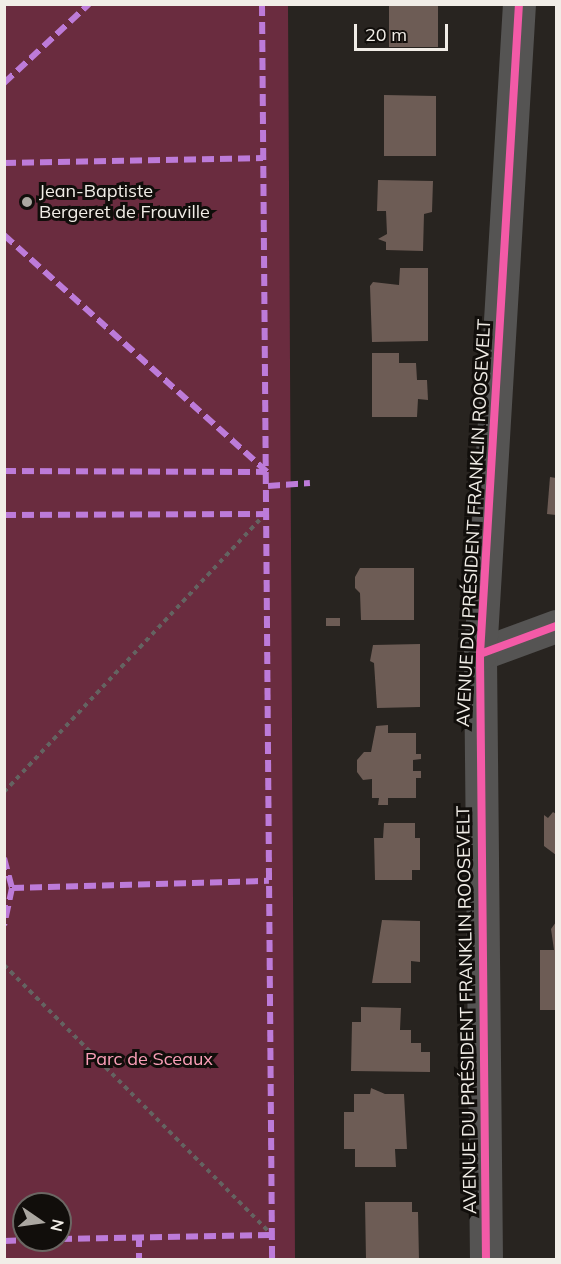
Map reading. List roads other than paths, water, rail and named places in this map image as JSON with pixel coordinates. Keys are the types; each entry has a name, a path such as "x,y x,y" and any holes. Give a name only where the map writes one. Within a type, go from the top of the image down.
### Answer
{"street":[{"name":"AVENUE DU PRÉSIDENT FRANKLIN ROOSEVELT","path":"486,1260 480,654 519,4"},
{"path":"480,654 556,626"}],"place":[{"name":"Jean-Baptiste Bergeret de Frouville","path":"27,202"}],"park label":[{"name":"Parc de Sceaux","path":"149,1059"}]}
